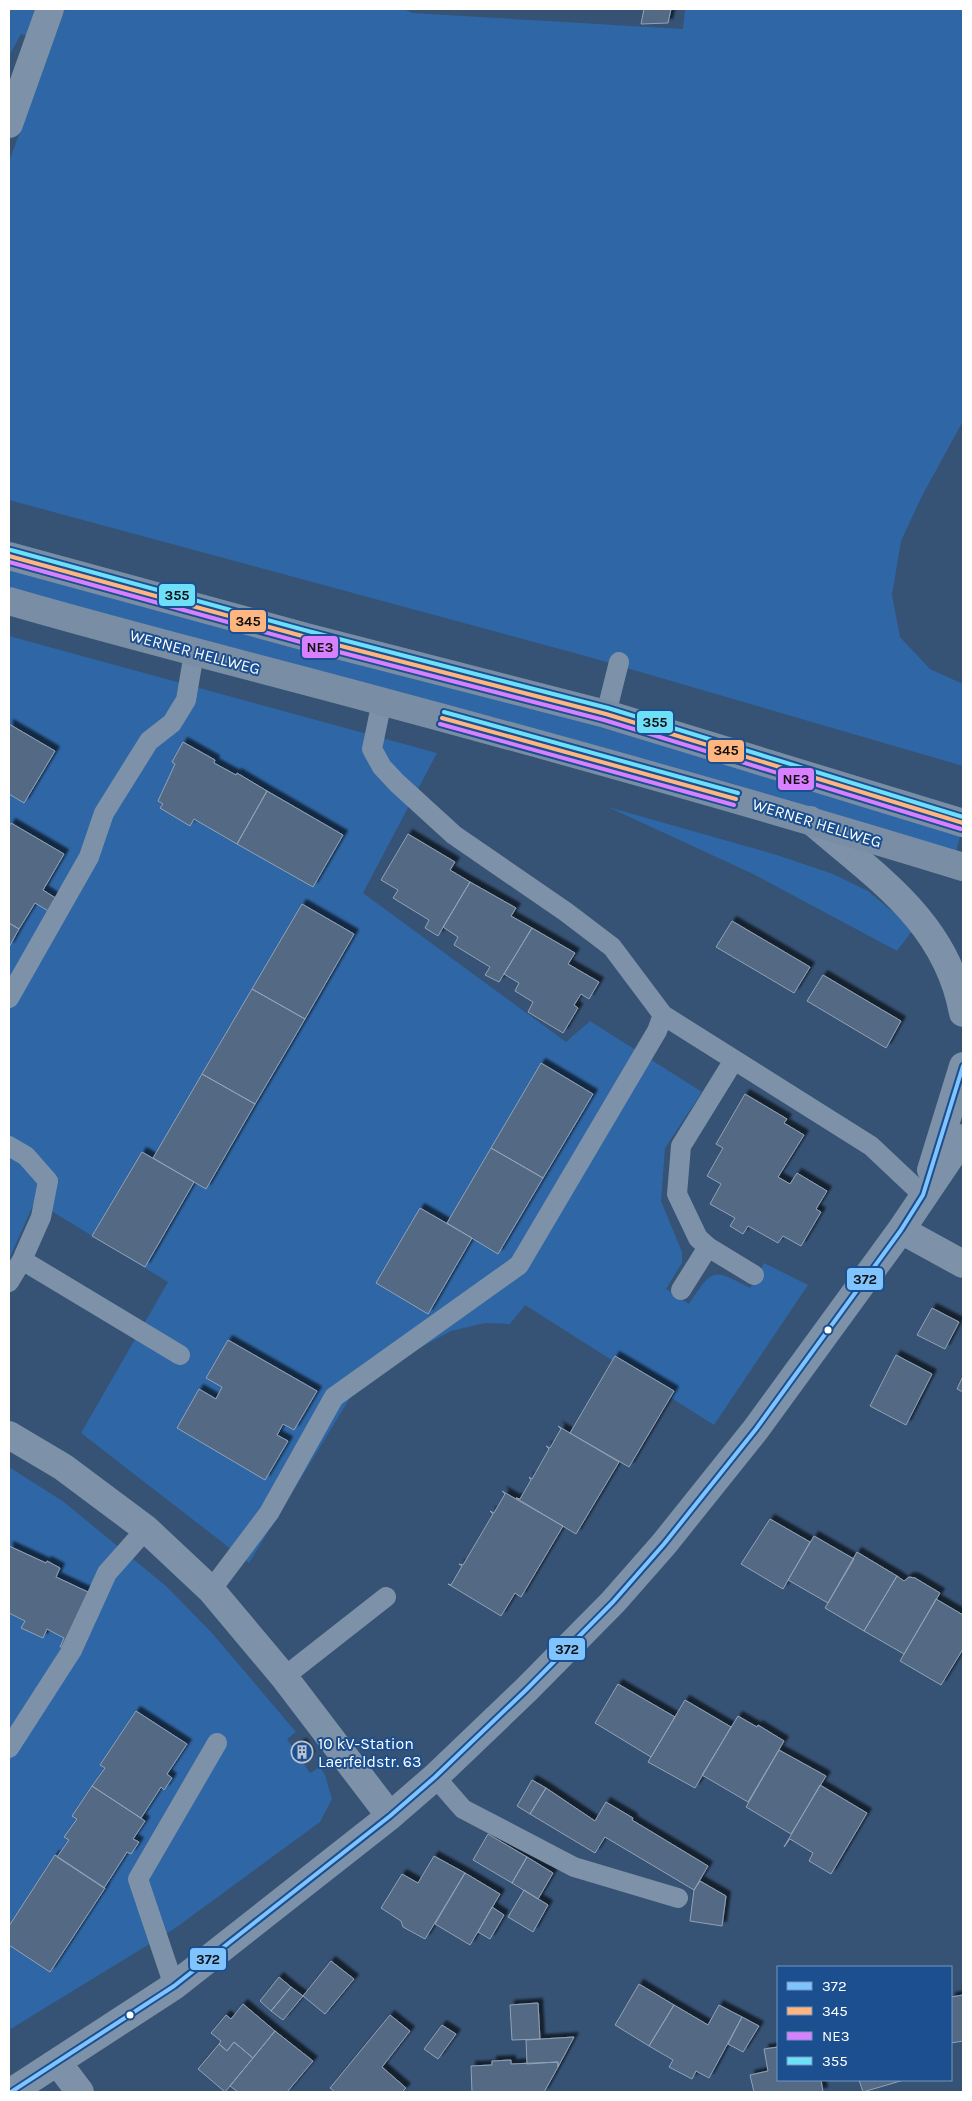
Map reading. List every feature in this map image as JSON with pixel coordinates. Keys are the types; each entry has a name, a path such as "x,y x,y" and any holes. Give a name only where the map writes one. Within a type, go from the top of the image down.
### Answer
{"main road":[{"path":"9,556 306,638 606,714 963,822"},
{"name":"WERNER HELLWEG","path":"9,601 194,653 382,701 810,820 963,867"}],"street":[{"path":"9,124 50,9"},
{"path":"810,820 920,917 935,938 953,974 963,1013"},
{"path":"924,1195 963,1066"},
{"path":"11,2092 174,1986 390,1816 435,1777 526,1690 606,1609 664,1544 756,1429 901,1230 963,1138"},
{"path":"901,1230 963,1264"},
{"path":"9,1435 63,1467 146,1529 211,1590 284,1676 390,1816"},
{"path":"58,2063 80,2092"}],"lane":[{"path":"9,998 89,857 104,813 150,741 172,723 186,700 194,653"},
{"path":"606,714 619,662"},
{"path":"382,701 372,748 382,767 454,835 566,912 612,947 663,1016 871,1146 924,1195"},
{"path":"211,1590 269,1513 334,1397 519,1265 657,1031 663,1016"},
{"path":"734,1060 681,1146 677,1194 698,1238 708,1247 754,1275"},
{"path":"9,1146 26,1156 48,1181 41,1217 22,1260 9,1282"},
{"path":"681,1290 708,1247"},
{"path":"22,1260 180,1355"},
{"path":"9,1748 72,1650 107,1573 146,1529"},
{"path":"284,1676 386,1597"},
{"path":"174,1986 138,1879 217,1743"},
{"path":"435,1777 463,1809 574,1867 678,1898"}],"shaded area":[{"path":"9,9 43,9 33,38 21,34 9,56"},
{"path":"65,9 404,9 412,13 683,29 685,9 963,9 963,421 922,496 901,541 892,595 900,637 930,669 963,684 963,766 589,657 9,500 9,162"},
{"path":"9,567 704,754 961,832 955,856 9,589"},
{"path":"9,636 437,753 363,893 566,1042 590,1021 702,1092 665,1148 661,1201 682,1252 682,1263 666,1289 689,1304 703,1284 714,1275 728,1277 750,1288 764,1263 808,1285 714,1425 525,1305 510,1324 485,1323 451,1331 361,1380 249,1563 81,1433 168,1282 35,1201 9,1259"},
{"path":"608,807 777,855 833,874 868,891 899,917 912,931 897,951 753,874"},
{"path":"9,1467 64,1502 166,1586 212,1633 296,1732 287,1739 310,1773 320,1767 325,1775 332,1799 320,1822 174,1929 9,2030"}],"building":[{"path":"644,9 671,9 668,23 641,24"},
{"path":"9,724 55,751 24,803 9,794"},
{"path":"183,742 215,760 214,763 236,775 237,773 267,791 237,844 194,819 190,826 160,808 163,804 158,801 175,764 172,762"},
{"path":"267,791 343,835 313,887 237,844"},
{"path":"11,823 64,854 43,890 57,899 50,912 35,903 19,929 9,923 9,827"},
{"path":"408,834 455,862 450,870 470,882 438,936 425,928 429,920 393,898 398,890 381,880"},
{"path":"470,882 516,908 511,916 532,928 499,982 485,975 490,967 454,945 458,937 443,927"},
{"path":"302,904 354,934 305,1019 252,989"},
{"path":"732,921 810,967 794,993 716,947"},
{"path":"9,923 19,929 9,947"},
{"path":"532,928 575,953 568,964 599,982 589,999 581,994 574,1005 578,1008 563,1033 528,1012 533,1002 515,991 519,983 504,974"},
{"path":"823,975 901,1021 886,1048 807,1001"},
{"path":"252,989 305,1019 255,1104 202,1074"},
{"path":"541,1063 593,1094 543,1178 491,1148"},
{"path":"202,1074 255,1104 206,1189 153,1158"},
{"path":"745,1094 787,1119 784,1123 804,1135 778,1177 790,1184 797,1173 827,1191 816,1209 821,1212 801,1246 783,1236 778,1243 748,1226 743,1234 730,1226 735,1218 710,1204 721,1184 707,1176 723,1148 716,1144"},
{"path":"491,1148 543,1178 498,1254 447,1223"},
{"path":"142,1152 194,1182 145,1267 92,1236"},
{"path":"420,1208 472,1238 428,1314 376,1283"},
{"path":"932,1308 959,1322 945,1349 917,1335"},
{"path":"228,1340 317,1391 294,1430 283,1424 277,1435 288,1441 265,1480 177,1428 199,1389 216,1399 222,1387 206,1378"},
{"path":"896,1355 932,1374 906,1425 870,1406"},
{"path":"615,1356 674,1391 629,1467 570,1433"},
{"path":"963,1376 963,1392 957,1389"},
{"path":"558,1426 619,1462 576,1534 516,1498 520,1499 531,1480 529,1477 532,1479 549,1449 546,1446 550,1448 561,1429"},
{"path":"502,1491 563,1526 521,1597 515,1593 501,1616 448,1584 451,1585 462,1566 459,1564 463,1565 493,1514 490,1511 494,1513 505,1494"},
{"path":"770,1519 810,1542 783,1589 741,1564"},
{"path":"814,1536 854,1559 828,1603 788,1580"},
{"path":"9,1546 60,1568 56,1577 88,1592 62,1647 60,1647 64,1638 47,1629 43,1638 21,1628 25,1621 9,1613"},
{"path":"857,1552 897,1576 864,1631 825,1608"},
{"path":"897,1576 904,1581 909,1577 915,1578 940,1593 904,1654 864,1631"},
{"path":"936,1599 963,1615 963,1649 941,1685 900,1661"},
{"path":"618,1684 675,1717 651,1757 595,1723"},
{"path":"685,1700 731,1727 695,1788 648,1762"},
{"path":"136,1711 187,1744 167,1774 172,1778 164,1790 161,1787 141,1818 92,1786 105,1768 100,1765"},
{"path":"738,1716 757,1727 758,1725 784,1741 748,1802 702,1775"},
{"name":"10 kV-Station Laerfeldstr. 63","path":"302,1743 310,1756 303,1761 294,1748"},
{"path":"779,1750 826,1776 791,1834 746,1807"},
{"path":"532,1780 546,1788 530,1814 517,1806"},
{"path":"820,1785 867,1813 831,1874 809,1861 813,1853 790,1839 784,1847"},
{"path":"92,1786 145,1821 133,1839 139,1842 131,1854 127,1852 104,1888 57,1857 69,1840 64,1837 77,1819 72,1816"},
{"path":"546,1788 595,1821 606,1802 708,1866 694,1890 605,1837 595,1853 530,1814"},
{"path":"488,1834 527,1857 512,1883 473,1860"},
{"path":"55,1855 105,1888 50,1972 9,1945 9,1926"},
{"path":"434,1856 465,1873 425,1939 403,1927 401,1921 381,1908 402,1874 418,1883"},
{"path":"527,1857 553,1873 538,1899 512,1883"},
{"path":"465,1873 500,1894 470,1945 435,1924"},
{"path":"700,1881 726,1896 722,1926 690,1921 694,1890"},
{"path":"524,1890 548,1905 533,1932 508,1917"},
{"path":"492,1907 504,1915 490,1939 478,1932"},
{"path":"331,1961 354,1979 325,2014 303,1996"},
{"path":"279,1977 291,1987 271,2011 260,2001"},
{"path":"639,1984 674,2005 649,2046 615,2025"},
{"path":"291,1987 303,1996 283,2020 271,2011"},
{"path":"963,1995 963,2041 952,2043 952,1997"},
{"path":"538,2003 540,2039 512,2040 510,2005"},
{"path":"243,2004 275,2031 253,2058 234,2042 227,2051 219,2044 221,2041 211,2033 226,2015 231,2019"},
{"path":"674,2005 708,2025 719,2005 742,2017 709,2078 696,2071 692,2079 669,2067 673,2060 649,2046"},
{"path":"390,2015 410,2031 382,2067 406,2088 402,2092 335,2092 330,2088"},
{"path":"742,2017 759,2026 743,2052 728,2044"},
{"path":"442,2025 456,2034 438,2059 424,2049"},
{"path":"275,2031 313,2061 287,2092 238,2092 230,2086"},
{"path":"574,2037 558,2067 558,2062 527,2064 526,2040"},
{"path":"234,2042 253,2058 225,2092 198,2069 219,2044 227,2051"},
{"path":"777,2047 777,2081 821,2081 823,2092 754,2092 750,2075 768,2071 764,2049"},
{"path":"511,2060 511,2064 558,2062 558,2067 544,2092 472,2092 471,2066 492,2065 492,2061"},
{"path":"859,2081 901,2081 863,2092"}],"transit line":[{"name":"355","path":"11,550 308,631 608,708 963,817"},
{"name":"345","path":"9,556 306,637 606,714 963,823"},
{"name":"NE3","path":"9,562 304,643 604,720 961,829"},
{"name":"355","path":"444,712 738,793"},
{"name":"345","path":"442,718 736,799"},
{"name":"NE3","path":"440,724 734,805"},
{"name":"372","path":"11,2092 174,1986 390,1816 435,1777 526,1690 613,1602 664,1544 756,1429 901,1230 923,1195 963,1066"}],"place":[{"name":"10 kV-Station Laerfeldstr. 63","path":"302,1752"}]}
